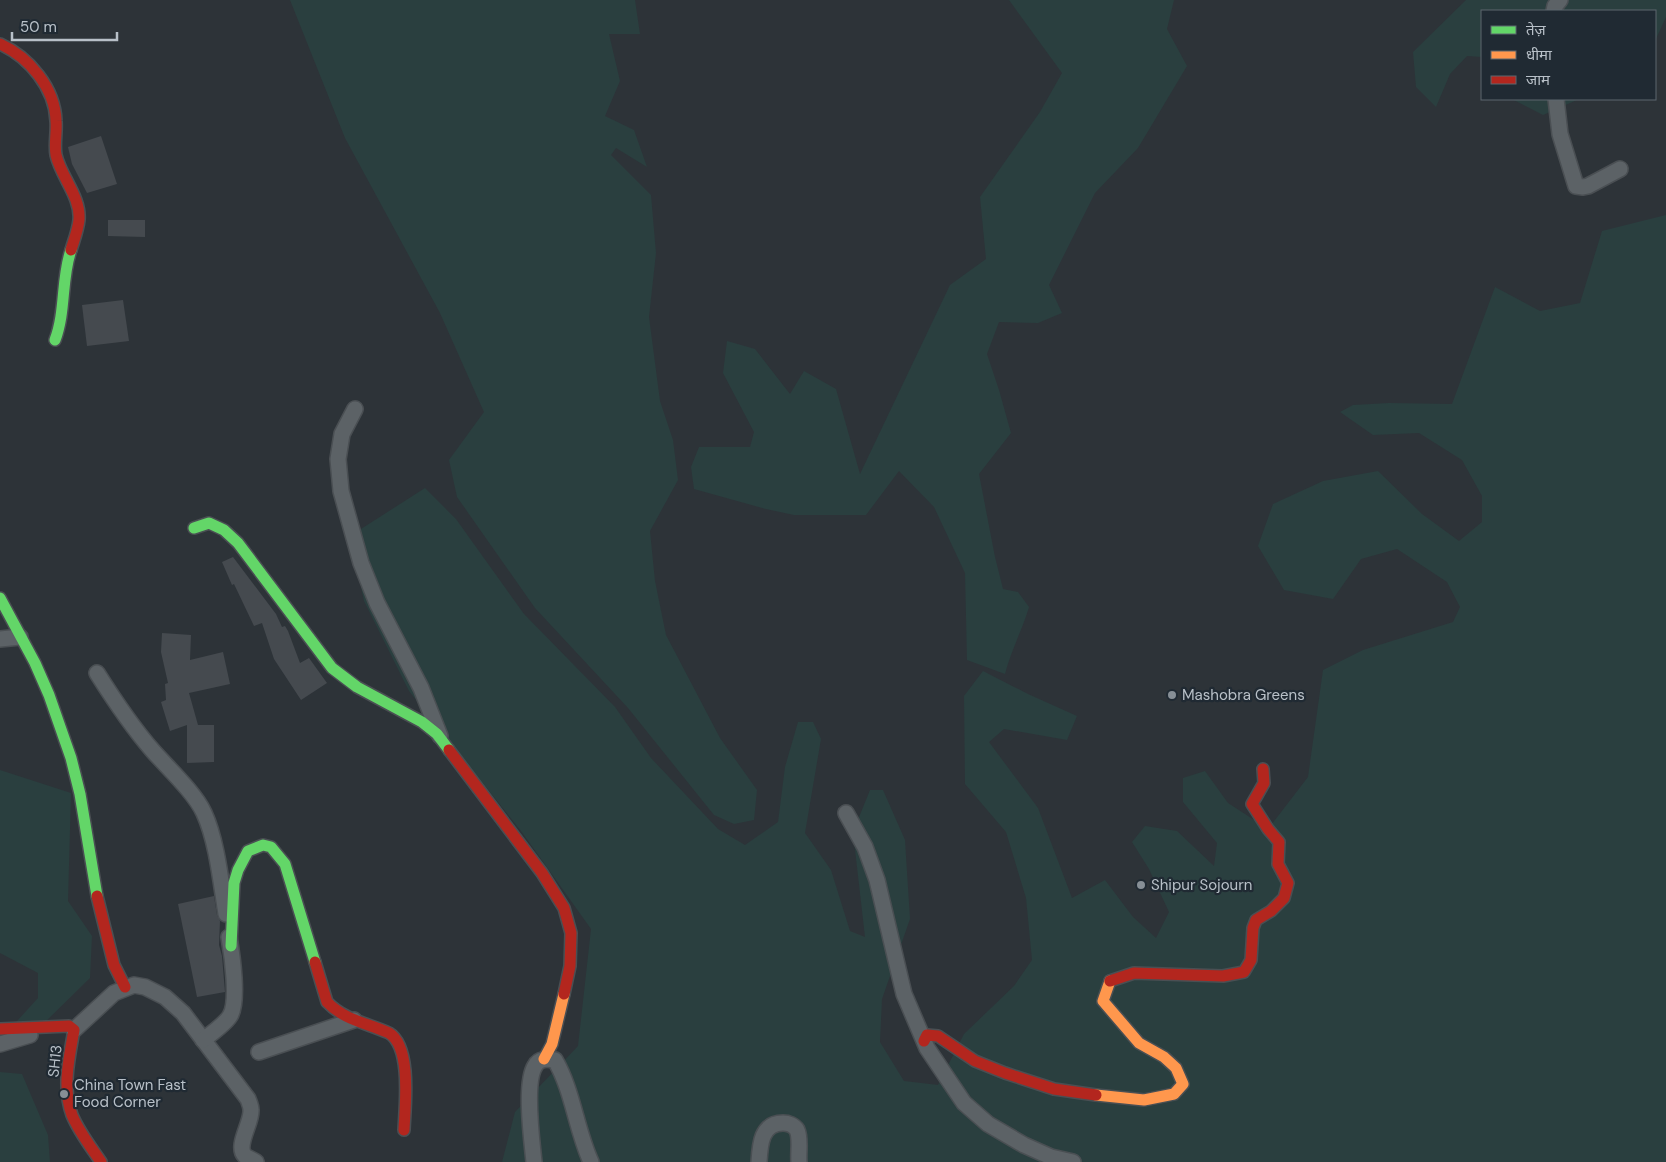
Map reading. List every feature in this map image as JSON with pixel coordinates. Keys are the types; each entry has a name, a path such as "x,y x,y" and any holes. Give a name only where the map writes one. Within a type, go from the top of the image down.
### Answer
{"street":[{"path":"0,44 24,58 40,78 52,101 56,114 56,154 76,200 79,215 66,268 61,321 55,340"},
{"path":"1556,100 1560,134 1576,186 1588,186 1620,169"},
{"path":"355,408 342,434 338,459 344,499 362,563 377,603 421,688 441,739"},
{"path":"194,528 209,523 224,530 238,544 332,668 357,686 422,722 437,734 542,873 564,908 571,933 570,966 552,1044 544,1059 535,1065 531,1077 529,1124 534,1162"},
{"path":"0,598 35,663 49,695 70,758 80,794 98,902 114,965 125,988"},
{"path":"0,639 20,637"},
{"path":"97,673 152,750 188,790 204,812 216,850 231,946 235,997 230,1017 203,1040"},
{"path":"924,1040 927,1035 938,1036 975,1060 1005,1073 1054,1089 1144,1100 1174,1094 1183,1084 1176,1068 1164,1057 1140,1043 1103,1001 1110,980 1134,973 1224,976 1244,972 1251,960 1252,928 1256,920 1271,911 1284,898 1288,884 1278,864 1279,842 1252,804 1264,783 1262,769"},
{"path":"846,813 865,848 877,880 904,994 927,1048 964,1103 988,1124 1024,1145 1051,1157 1073,1162"},
{"path":"231,946 234,883 238,870 248,851 262,845 271,848 285,864 327,1002 336,1012 380,1029 394,1037 402,1048 404,1060 404,1130"},
{"path":"0,1044 68,1028 114,993 134,985 145,987 165,997 183,1013 248,1099 251,1109 242,1150 244,1155 256,1162"},
{"path":"259,1052 354,1020"},
{"name":"SH13","path":"0,1029 68,1028 67,1074 70,1108 78,1126 101,1162"},
{"path":"544,1059 555,1060 563,1073 572,1108 591,1162"},
{"path":"759,1162 761,1142 765,1130 775,1124 786,1123 793,1126 798,1132 799,1162"}],"green space":[{"path":"290,0 635,0 640,34 609,34 620,81 605,116 634,130 647,167 616,148 611,155 651,195 656,253 649,317 660,401 673,440 678,480 650,531 655,581 666,635 720,738 757,790 754,820 734,824 714,815 628,708 535,608 457,497 449,460 484,412 440,313 345,138"},
{"path":"1009,0 1174,0 1167,29 1187,66 1138,148 1095,193 1049,285 1062,313 1038,323 999,322 987,354 1011,433 979,474 1003,589 1018,592 1029,607 1005,674 967,660 965,573 934,507 899,471 866,515 794,515 694,489 691,467 699,447 750,447 754,432 723,373 727,341 755,349 790,394 804,371 836,389 860,474 950,285 986,259 980,197 1040,112 1062,73"},
{"path":"1466,0 1666,0 1666,17 1656,39 1656,10 1481,10 1481,57 1467,56 1450,74 1436,107 1416,87 1413,52"},
{"path":"1514,100 1577,100 1543,115"},
{"path":"1666,215 1666,1162 502,1162 515,1112 578,1046 591,929 521,831 409,691 364,601 350,536 425,488 456,519 524,614 615,707 651,758 718,829 745,845 778,822 785,767 798,722 813,722 821,739 805,833 831,870 850,931 865,937 853,832 870,790 883,790 905,840 910,919 882,999 880,1042 904,1081 938,1085 964,1034 1014,986 1032,960 1026,898 1006,832 965,784 964,696 983,671 1077,716 1067,740 1004,729 989,742 1038,808 1072,898 1105,880 1133,917 1156,938 1169,912 1149,869 1132,842 1145,826 1177,831 1214,866 1217,843 1183,802 1183,778 1205,771 1228,803 1268,829 1308,777 1323,670 1363,650 1453,622 1460,607 1447,582 1397,549 1361,559 1333,599 1284,590 1258,546 1273,504 1323,481 1378,471 1422,514 1459,541 1482,522 1482,496 1462,460 1419,433 1373,435 1340,412 1353,405 1389,403 1452,404 1495,287 1540,311 1580,303 1602,231"},
{"path":"0,770 71,793 68,901 92,936 90,978 41,1026 8,1031 38,998 38,973 0,953"},
{"path":"0,1072 22,1074 48,1135 50,1162 0,1162"}],"building":[{"path":"101,136 117,184 87,193 72,164 68,147"},
{"path":"108,220 145,220 145,237 108,236"},
{"path":"123,300 129,341 87,346 82,305"},
{"path":"233,557 276,614 282,627 285,626 300,663 309,658 327,683 301,700 274,659 262,623 254,626 234,584 232,585 222,562"},
{"path":"162,633 191,635 190,660 223,652 230,684 189,693 198,725 214,725 214,762 187,763 187,725 170,731 161,702 166,700 165,684 168,683 161,652"},
{"path":"214,896 217,915 220,921 219,945 222,956 225,992 197,997 178,904"}],"traffic: fast":[{"path":"55,340 61,318 66,272 71,250"},
{"path":"194,528 209,523 224,530 238,543 332,668 357,687 422,722 437,734 449,750"},
{"path":"0,598 35,663 49,695 71,758 80,794 97,896"},
{"path":"231,946 234,883 238,870 248,851 263,845 271,847 285,864 315,962"}],"traffic: slow":[{"path":"1096,1095 1144,1100 1174,1094 1183,1084 1176,1068 1164,1057 1139,1043 1103,1001 1110,981"},
{"path":"544,1059 552,1044 564,994"}],"traffic: jam":[{"path":"0,44 30,65 51,97 56,121 56,155 74,195 79,212 78,228 71,250"},
{"path":"449,750 542,873 564,908 571,933 570,966 564,994"},
{"path":"1110,981 1134,973 1223,976 1244,972 1251,960 1253,928 1256,920 1271,911 1284,898 1288,883 1278,864 1279,842 1252,804 1264,783 1263,769"},
{"path":"97,896 114,965 125,987"},
{"path":"315,962 327,1002 341,1013 389,1033 396,1040 401,1051 406,1078 404,1130"},
{"path":"0,1029 69,1026 74,1030 67,1073 69,1105 78,1127 101,1162"},
{"path":"924,1041 927,1035 938,1036 975,1061 1005,1073 1054,1089 1096,1095"}],"place":[{"name":"Mashobra Greens","path":"1172,695"},
{"name":"Shipur Sojourn","path":"1141,885"},
{"name":"China Town Fast Food Corner","path":"64,1094"}]}
